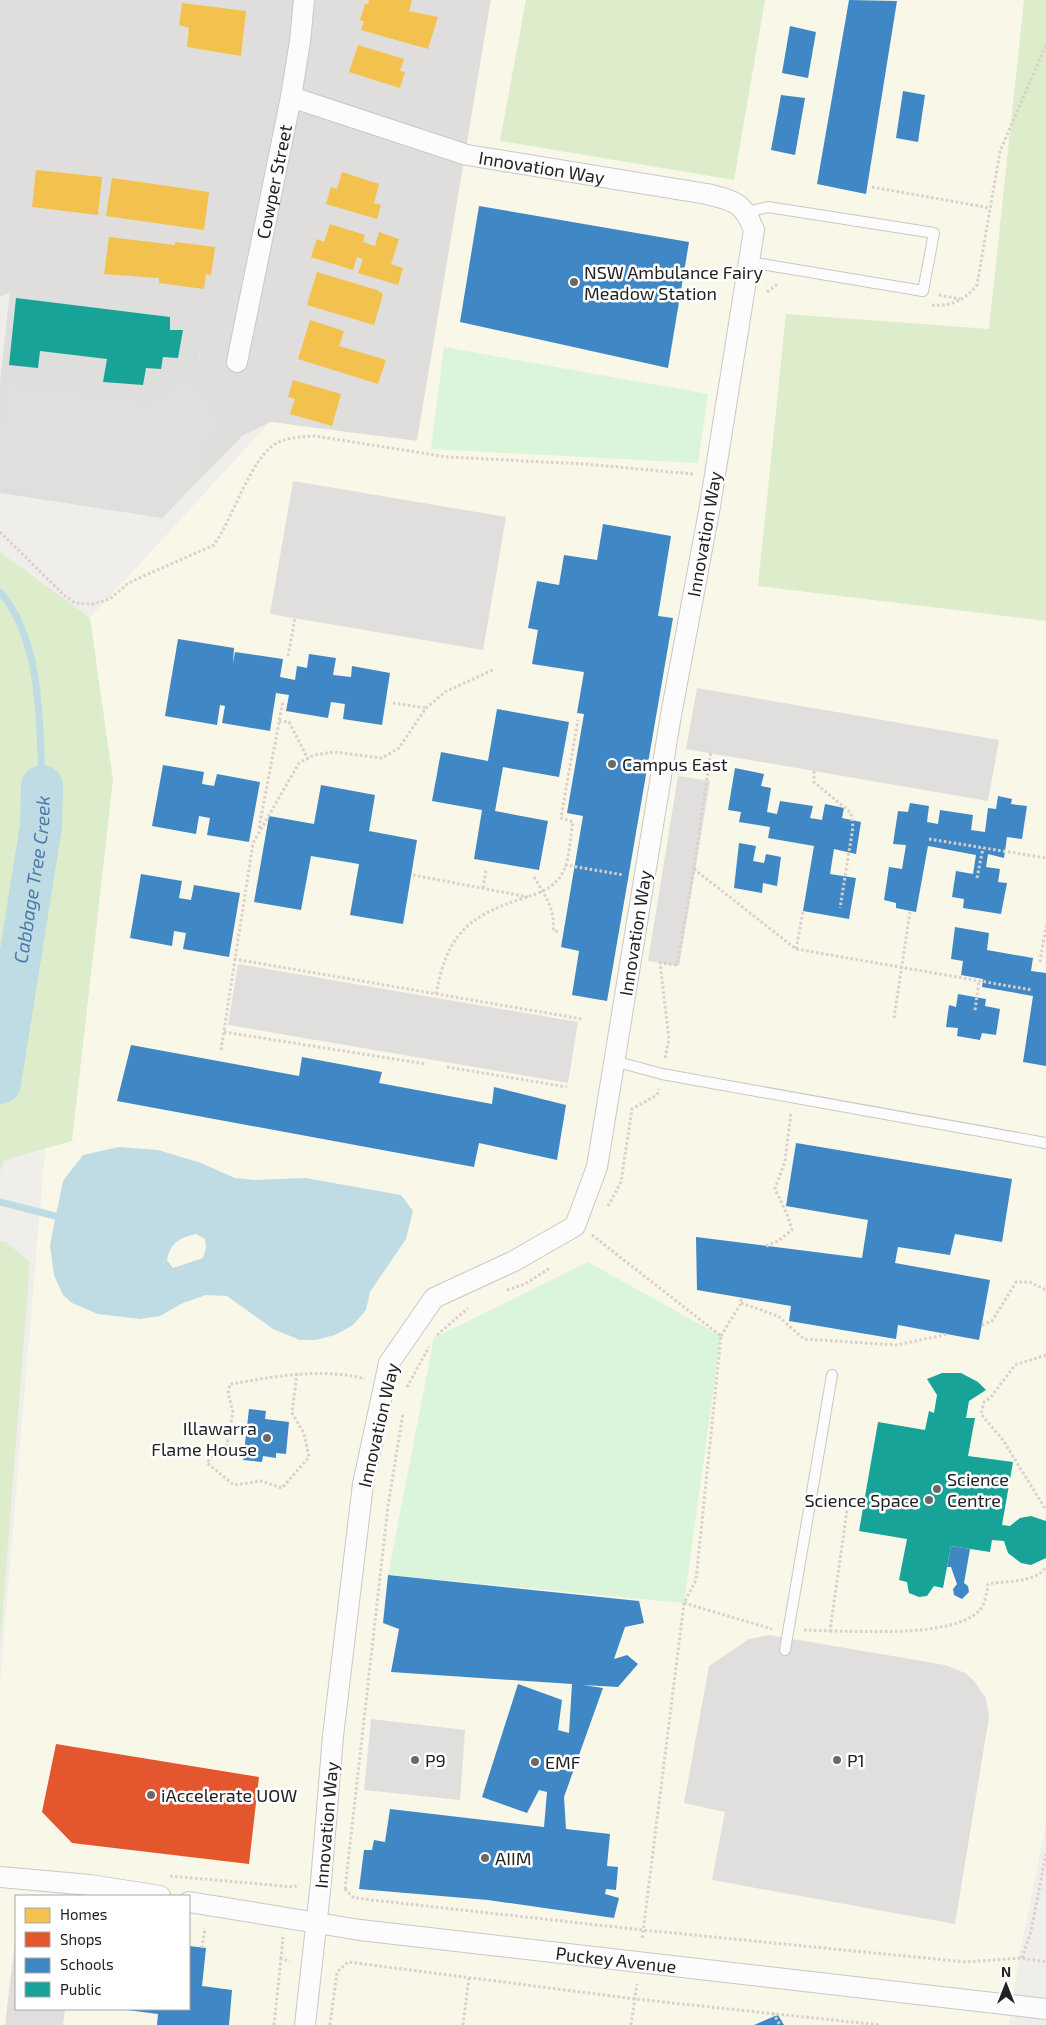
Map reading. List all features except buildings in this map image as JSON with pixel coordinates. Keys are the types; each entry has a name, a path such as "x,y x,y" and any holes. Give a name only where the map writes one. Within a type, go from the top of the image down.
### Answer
{"street":[{"name":"Cowper Street","path":"237,362 291,98 304,0"},
{"name":"Innovation Way","path":"291,98 467,155 707,194 732,200 748,212 754,230 710,506 671,715 596,1167 576,1226 514,1261 434,1298 388,1363 363,1484 333,1736 317,1922 305,2025"},
{"path":"0,1877 90,1885 154,1895"},
{"name":"Puckey Avenue","path":"190,1902 360,1930 1046,2008"}],"lane":[{"path":"748,212 768,207 934,233 923,291 749,262"},
{"path":"614,1061 662,1074 1046,1143"},
{"path":"785,1650 832,1375"}],"path":[{"path":"926,304 946,305 960,300 968,296 978,285 1000,151 1046,45"},
{"path":"872,187 990,208"},
{"path":"765,296 774,285 782,283"},
{"path":"923,291 960,300"},
{"path":"0,532 64,595 75,603 92,604 110,599 128,583 214,544 222,533 259,459 275,443 293,438 315,436 446,457 586,464 691,473"},
{"path":"288,656 295,618"},
{"path":"258,833 299,763 334,752 382,758 399,748 426,708 445,692 496,669"},
{"path":"221,1050 248,867 258,833 283,701"},
{"path":"393,703 426,708"},
{"path":"436,994 441,970 450,945 472,921 502,905 550,888 564,870 573,822 560,818 578,720"},
{"path":"279,721 289,722 308,759"},
{"path":"604,1212 621,1182 632,1109 657,1095 662,1074 669,1039 660,963 677,966 694,868 711,750"},
{"path":"814,771 814,782 851,813 853,827 840,908"},
{"path":"928,839 1046,858"},
{"path":"978,878 983,848"},
{"path":"565,865 624,876"},
{"path":"694,868 796,949 1032,990"},
{"path":"483,888 486,870"},
{"path":"414,875 529,897"},
{"path":"534,877 555,919 553,930 559,932"},
{"path":"796,949 803,911"},
{"path":"894,1018 910,912"},
{"path":"1040,962 1046,926"},
{"path":"234,959 582,1019"},
{"path":"974,1010 979,981"},
{"path":"224,1032 426,1064"},
{"path":"446,1067 567,1087"},
{"path":"766,1246 778,1241 792,1230 787,1214 775,1189 785,1161 787,1132 794,1097"},
{"path":"585,1241 596,1228"},
{"path":"592,1235 721,1336"},
{"path":"499,1294 525,1284 552,1267"},
{"path":"982,1325 992,1321 1016,1282 1030,1282 1046,1290"},
{"path":"631,2025 684,1603 696,1580 721,1336 741,1303 741,1297"},
{"path":"741,1303 778,1316 804,1339 896,1345 949,1334"},
{"path":"434,1338 472,1304"},
{"path":"297,1374 292,1413 304,1433 309,1458 282,1488 261,1480 234,1485 208,1463 216,1448 227,1445 233,1412 228,1393 230,1384 297,1374 353,1376 384,1385 407,1388 429,1346"},
{"path":"1046,1355 1015,1365 991,1396 984,1402 981,1414 1003,1440 1046,1510"},
{"path":"404,1408 388,1506 345,1889 354,1898 643,1930 965,1962 1022,1958 1046,1962"},
{"path":"830,1631 912,1631 955,1623 978,1612 986,1597 988,1584 1027,1579 1043,1572 1046,1568"},
{"path":"1022,1958 1031,1931 1046,1854"},
{"path":"202,1948 205,1928"},
{"path":"330,2025 337,1972 348,1962 635,1999 880,2025"},
{"path":"463,2025 468,1978"},
{"path":"773,2013 780,2025"}],"shaded area":[{"path":"0,0 491,0 417,441 270,422 242,436 200,368 198,317 10,292 0,297"},
{"path":"491,0 1046,0 1046,1824 1019,1957 1009,2025 0,2025 0,1682 90,618 270,422 417,441"},
{"path":"10,292 198,317 200,368 242,436 162,518 0,493 0,382"},
{"path":"191,378 222,424 198,450 207,467 162,518 0,488 0,441 7,385 148,404"},
{"path":"293,481 506,517 483,650 270,614"},
{"path":"697,688 999,740 988,801 686,749"},
{"path":"678,776 710,781 679,966 648,961"},
{"path":"238,964 578,1022 568,1083 228,1025"},
{"name":"P1","path":"769,1635 945,1665 965,1673 974,1681 986,1698 989,1717 955,1924 712,1880 725,1812 684,1803 709,1666 749,1639"},
{"name":"P9","path":"371,1719 465,1730 460,1800 364,1790"},
{"path":"15,1941 15,2010 65,2010 63,2025 5,2025"}],"green space":[{"path":"526,0 765,0 734,180 500,141"},
{"path":"1024,0 1046,0 1046,621 758,586 786,314 989,329"},
{"path":"444,347 708,394 698,463 431,449"},
{"path":"0,552 90,618 113,780 72,1141 4,1160 0,1172"},
{"path":"0,1241 6,1242 30,1262 0,1646"},
{"path":"588,1262 721,1336 684,1603 388,1575 434,1338"}],"water":[{"path":"119,1147 158,1150 201,1163 235,1178 255,1180 305,1178 401,1195 413,1211 406,1239 370,1292 366,1310 353,1325 335,1335 315,1340 300,1340 273,1329 227,1296 206,1295 183,1303 160,1316 140,1319 98,1314 72,1303 63,1295 54,1275 50,1245 63,1181 83,1155","holes":["196,1234 205,1239 206,1248 203,1258 173,1268 167,1260 173,1245 180,1239"]}],"waterway":[{"name":"Cabbage Tree Creek","path":"0,592 14,611 24,634 31,658 39,711 42,786"},
{"name":"Cabbage Tree Creek","path":"0,1083 41,826 42,786"},
{"path":"0,1202 55,1216"}],"place":[{"name":"NSW Ambulance Fairy Meadow Station","path":"574,282"},
{"name":"Campus East","path":"612,764"},
{"name":"Illawarra Flame House","path":"267,1438"},
{"name":"Science Centre","path":"937,1489"},
{"name":"Science Space","path":"929,1500"},
{"name":"P9","path":"415,1760"},
{"name":"P1","path":"837,1760"},
{"name":"EMF","path":"535,1762"},
{"name":"iAccelerate UOW","path":"151,1795"},
{"name":"AIIM","path":"485,1858"}]}
